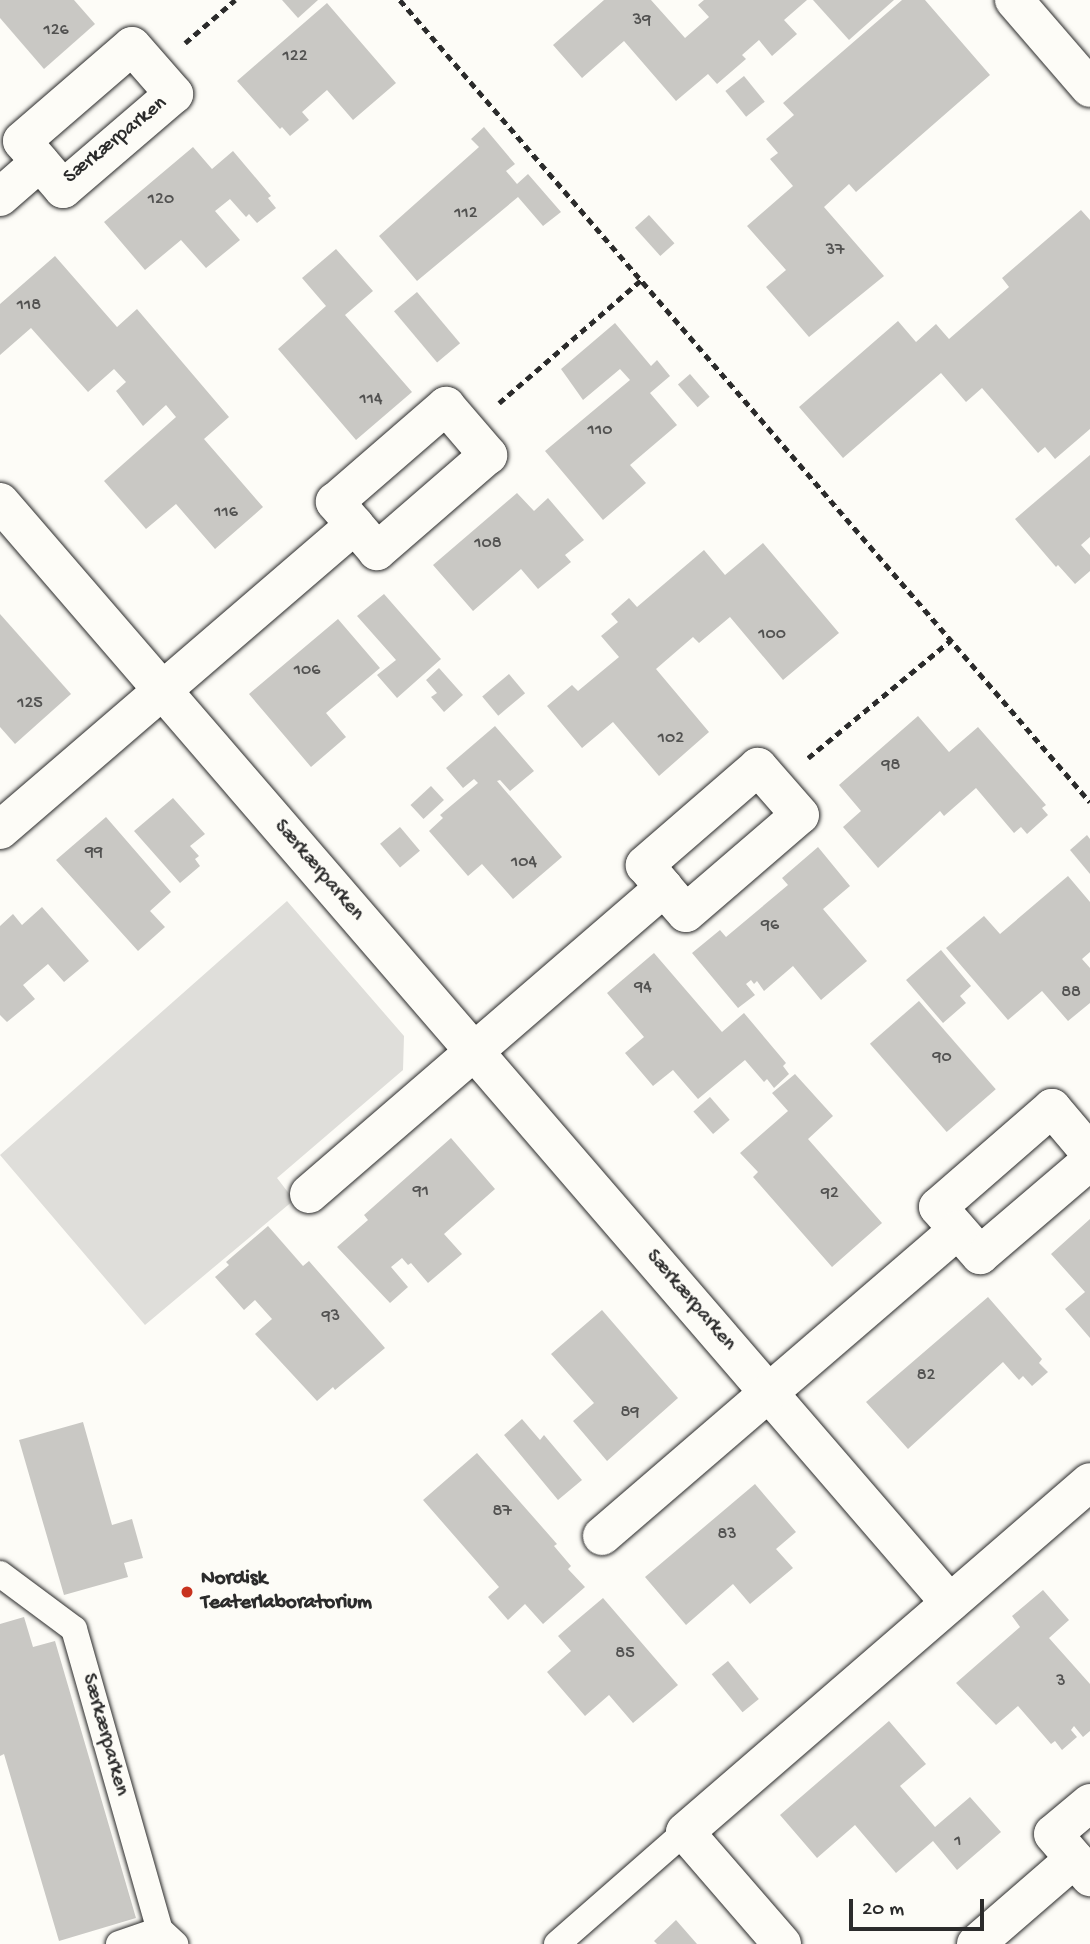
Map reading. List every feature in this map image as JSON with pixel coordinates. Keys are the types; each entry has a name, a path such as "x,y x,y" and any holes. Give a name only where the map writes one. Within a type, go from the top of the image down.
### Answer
{"street":[{"path":"1014,0 1090,88"},
{"name":"Særkærparken","path":"132,46 174,94 64,189 40,162 22,141 132,46"},
{"name":"Særkærparken","path":"0,197 40,162"},
{"path":"446,407 488,455 377,551 355,524 335,502 446,407"},
{"name":"Særkærparken","path":"0,502 950,1603"},
{"path":"0,830 355,524"},
{"path":"758,767 800,815 686,913 664,888 645,865 758,767"},
{"path":"309,1194 664,888"},
{"path":"1090,1153 1052,1108 938,1207 980,1255 1090,1161"},
{"path":"602,1536 958,1230"},
{"path":"782,1944 685,1832 1090,1482"},
{"path":"975,1944 1082,1868 1053,1835 1090,1803"}],"lane":[{"name":"Særkærparken","path":"0,1574 74,1629 167,1937 119,1944"},
{"path":"556,1944 685,1832"}],"path":[{"path":"154,70 235,0"},
{"path":"400,0 1090,802"},
{"path":"467,431 642,280"},
{"path":"775,786 951,640"}],"shaded area":[{"path":"287,901 404,1036 403,1070 277,1178 294,1200 145,1325 0,1155"}],"building":[{"path":"0,0 74,0 95,24 44,69 0,18"},
{"path":"282,0 318,0 298,18"},
{"path":"604,0 651,0 685,38 709,17 698,5 704,0 807,0 784,20 797,34 772,56 759,40 742,55 746,59 717,84 708,74 676,101 624,41 582,78 553,45"},
{"path":"813,0 894,0 849,40"},
{"path":"902,0 925,0 990,75 856,192 849,184 824,207 884,276 809,337 766,287 786,270 747,226 793,186 770,159 778,153 766,139 794,115 783,103"},
{"path":"327,3 396,83 353,120 327,90 302,112 309,120 290,136 282,127 280,129 237,81"},
{"path":"744,76 765,102 746,117 725,91"},
{"path":"484,127 515,164 506,171 517,184 528,174 561,212 543,226 518,197 417,281 379,236 479,147 471,139"},
{"path":"193,147 212,169 233,151 271,196 268,198 276,208 257,223 249,214 246,217 230,199 215,211 240,240 206,268 181,240 145,270 104,222"},
{"path":"1081,210 1090,220 1090,429 1055,459 1045,447 1038,453 982,388 966,402 941,373 843,458 799,407 898,321 916,342 936,324 949,339 1009,287 1002,278"},
{"path":"649,215 674,243 660,256 635,228"},
{"path":"336,249 373,291 345,315 412,392 356,440 278,349 326,306 302,278"},
{"path":"55,256 117,327 137,309 229,417 204,439 263,507 215,549 176,504 146,529 104,481 176,417 166,405 143,426 116,391 126,382 114,369 88,392 31,328 0,355 0,304"},
{"path":"417,292 460,343 437,363 394,311"},
{"path":"615,323 651,366 657,360 670,376 650,393 677,425 630,465 646,483 603,520 545,451 630,380 620,369 583,400 561,369"},
{"path":"690,374 710,397 698,407 678,384"},
{"path":"1090,455 1090,537 1081,545 1090,555 1090,571 1075,584 1058,565 1056,567 1015,519"},
{"path":"517,493 534,511 548,498 584,540 565,555 571,562 538,589 521,569 473,611 433,565"},
{"path":"763,543 839,633 783,680 730,617 699,643 693,637 656,669 709,732 659,776 613,722 582,748 547,706 572,685 578,691 619,657 601,636 618,622 611,614 629,598 637,607 704,550 725,575"},
{"path":"384,594 441,659 397,698 377,675 396,660 357,616"},
{"path":"0,614 71,694 15,744 0,727"},
{"path":"338,619 380,668 326,713 346,737 311,767 249,694"},
{"path":"439,668 463,695 444,712 431,697 437,693 426,680"},
{"path":"509,674 525,693 498,716 482,696"},
{"path":"918,716 949,752 978,727 1046,805 1042,808 1048,815 1027,834 1021,827 1014,833 976,788 944,816 940,811 878,868 843,827 861,811 839,785"},
{"path":"495,726 534,771 510,791 500,780 497,781 562,857 513,899 482,864 468,876 429,831 443,818 440,815 478,783 474,779 463,788 446,768"},
{"path":"431,786 444,800 423,819 411,805"},
{"path":"173,798 205,834 190,846 199,856 195,859 200,866 180,883 134,831"},
{"path":"106,817 171,892 150,911 165,927 138,951 56,860"},
{"path":"400,827 420,851 400,867 380,844"},
{"path":"1087,835 1090,839 1090,874 1070,850"},
{"path":"818,847 850,886 823,909 867,961 821,1000 793,966 764,991 757,981 754,984 751,980 746,984 755,995 738,1008 692,953 720,930 726,937 788,885 782,878"},
{"path":"1068,876 1090,902 1090,952 1082,959 1090,968 1090,1003 1068,1021 1042,991 1008,1020 946,948 984,916 1000,934"},
{"path":"42,907 89,961 64,982 48,964 23,985 35,999 7,1022 0,1015 0,926 13,914 22,925"},
{"path":"941,950 971,986 960,996 966,1003 943,1023 906,980"},
{"path":"654,953 722,1032 744,1013 786,1063 783,1066 789,1074 774,1088 767,1079 764,1082 745,1060 698,1099 673,1070 653,1086 625,1053 644,1037 607,993"},
{"path":"919,1001 996,1089 947,1132 870,1044"},
{"path":"795,1074 833,1116 808,1139 882,1223 832,1267 753,1177 758,1172 740,1153 788,1111 772,1093"},
{"path":"710,1097 730,1120 713,1134 693,1111"},
{"path":"451,1138 495,1189 444,1234 462,1254 428,1283 411,1263 408,1265 402,1258 391,1267 408,1287 390,1303 337,1247 368,1220 364,1215"},
{"path":"1090,1219 1090,1338 1065,1309 1085,1292 1051,1254"},
{"path":"268,1226 303,1266 309,1261 385,1348 335,1390 333,1387 317,1401 255,1334 272,1319 255,1300 244,1310 215,1277 229,1265 226,1262"},
{"path":"988,1297 1042,1359 1039,1363 1048,1372 1032,1386 1023,1376 1019,1380 1003,1362 908,1449 866,1402"},
{"path":"602,1310 678,1398 607,1461 573,1421 594,1403 551,1354"},
{"path":"522,1419 540,1440 544,1435 582,1480 558,1500 504,1435"},
{"path":"83,1422 112,1525 132,1519 143,1558 124,1563 128,1577 64,1595 19,1440"},
{"path":"477,1453 557,1544 554,1546 571,1566 568,1569 585,1587 543,1624 525,1604 508,1620 488,1597 499,1587 423,1500"},
{"path":"755,1484 796,1532 776,1549 793,1568 750,1604 733,1584 686,1625 645,1577"},
{"path":"1043,1590 1069,1620 1049,1638 1090,1684 1090,1731 1083,1737 1074,1726 1071,1730 1077,1737 1062,1750 1055,1741 1051,1744 1018,1706 996,1725 956,1683 1020,1627 1012,1616"},
{"path":"603,1598 678,1685 633,1723 609,1695 585,1716 547,1672 571,1651 558,1636"},
{"path":"24,1617 33,1647 55,1641 136,1918 59,1941 4,1754 0,1756 0,1624"},
{"path":"728,1661 759,1699 743,1712 712,1674"},
{"path":"889,1721 926,1764 900,1786 935,1827 970,1797 1001,1832 957,1870 933,1841 896,1873 855,1825 817,1858 780,1815"},
{"path":"676,1920 697,1944 657,1944 654,1941"}],"place":[{"name":"Nordisk Teaterlaboratorium","path":"187,1592"}]}
